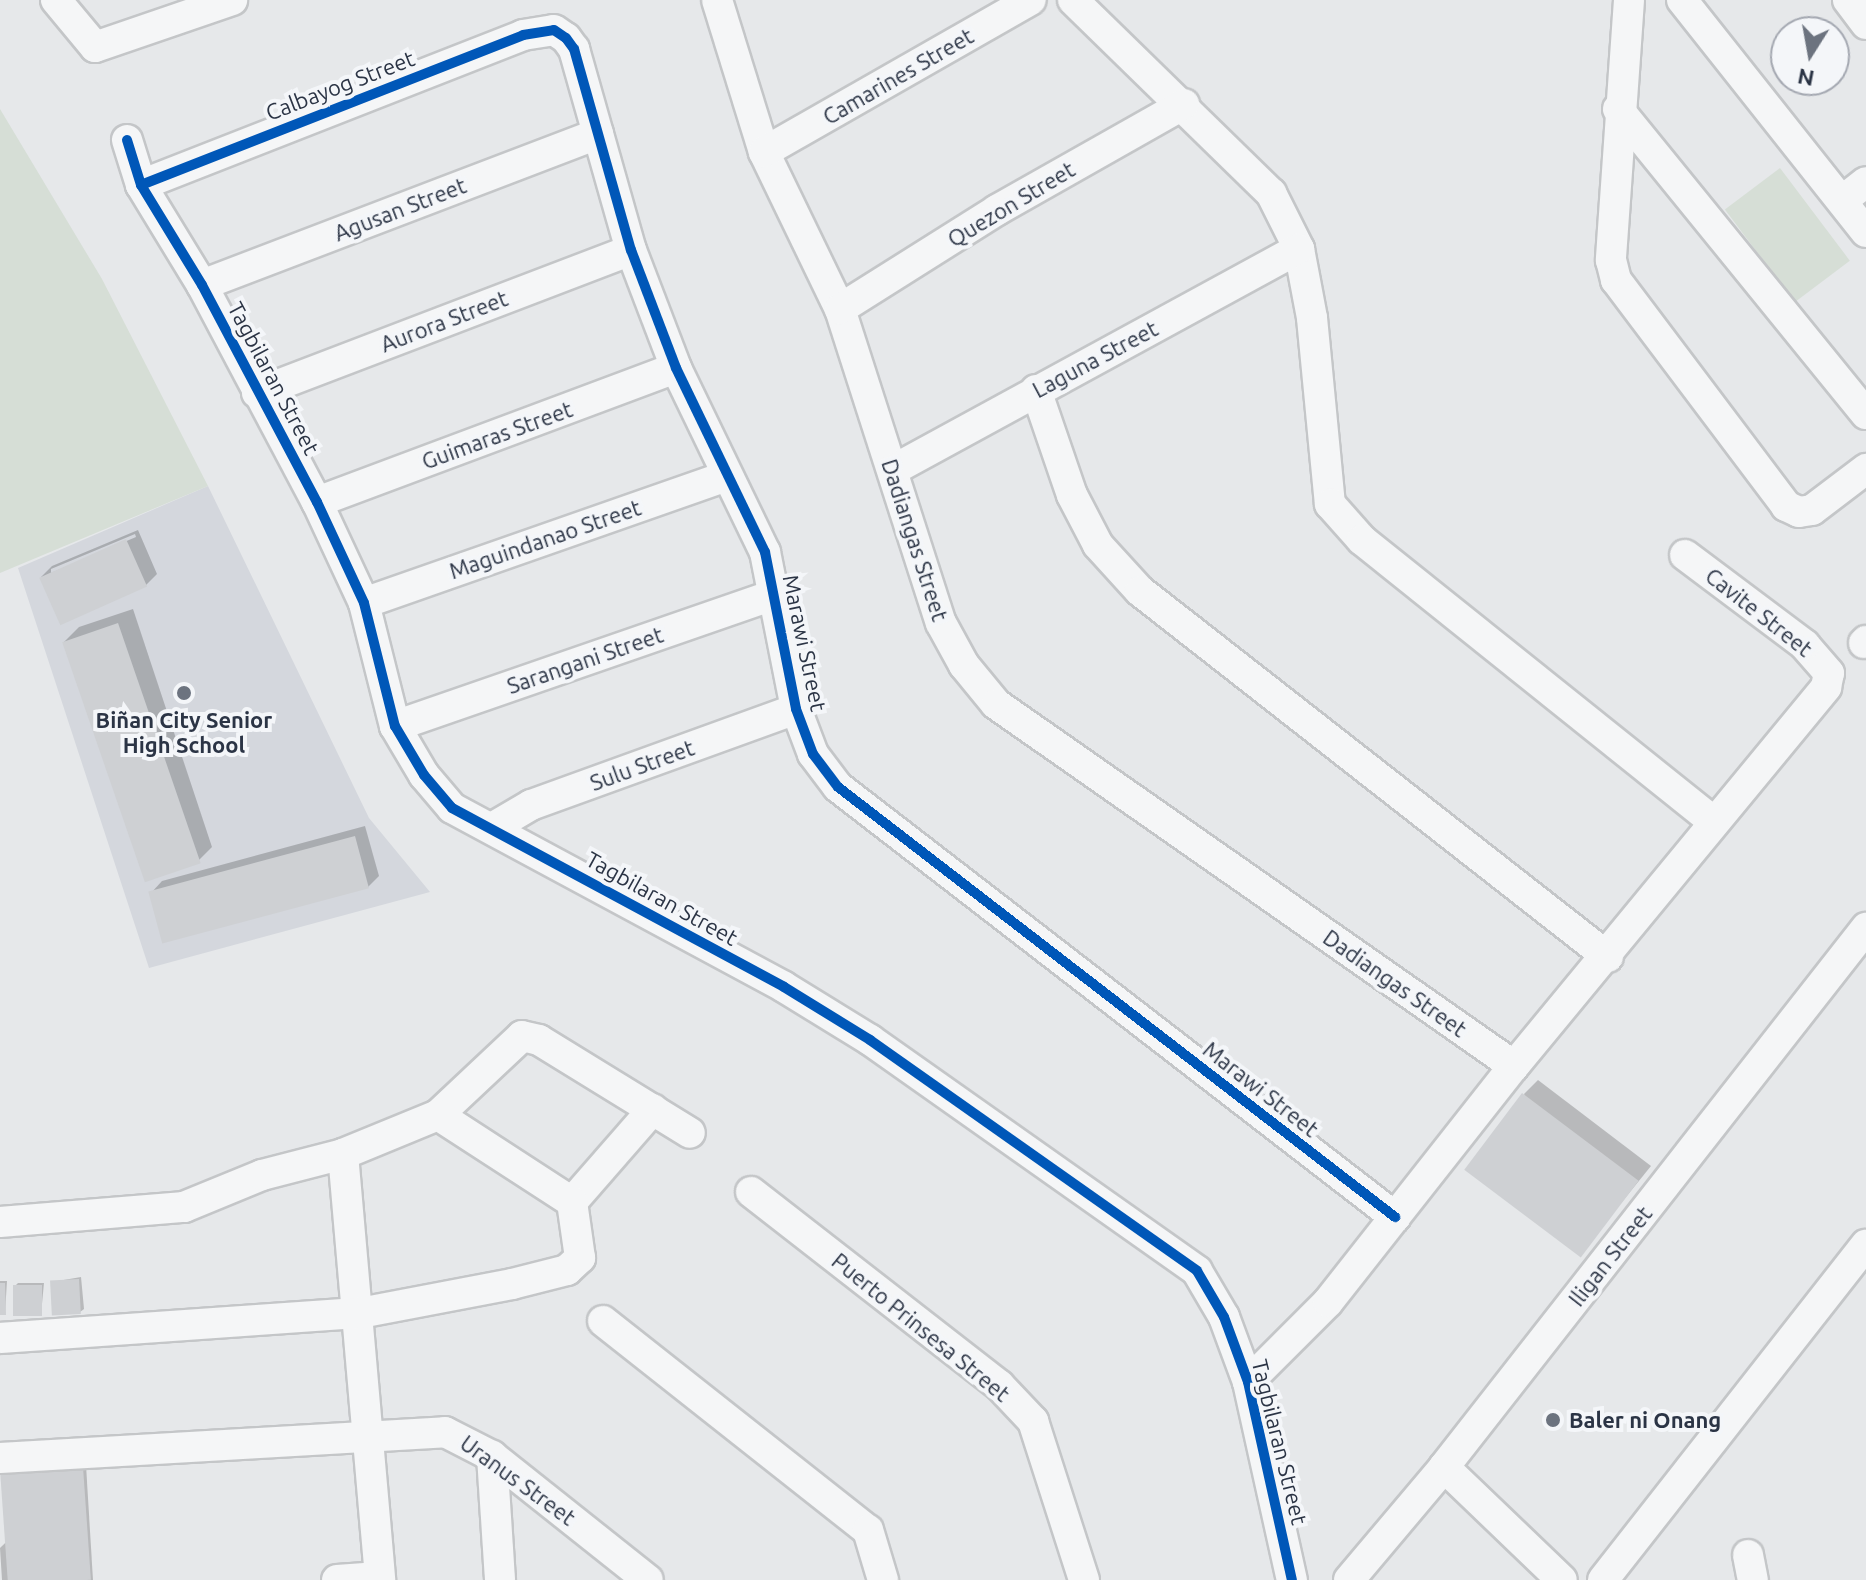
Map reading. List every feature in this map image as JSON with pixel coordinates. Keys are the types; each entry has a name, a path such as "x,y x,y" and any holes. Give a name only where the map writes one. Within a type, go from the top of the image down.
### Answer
{"street":[{"path":"56,0 95,47 232,0"},
{"name":"Dadiangas Street","path":"717,0 764,152 840,309 941,623 964,665 996,704 1514,1066"},
{"name":"Camarines Street","path":"764,152 1031,0"},
{"path":"1073,0 1184,104 1271,193 1299,249 1312,318 1330,504 1362,540 1713,821 1608,957 1514,1066 1328,1302 1248,1382"},
{"path":"1629,0 1618,109 1611,260 1616,280 1786,506 1799,512 1812,510 1866,469"},
{"path":"1682,0 1854,191 1866,232"},
{"path":"1848,0 1866,24"},
{"name":"Marawi Street","path":"554,30 574,49 631,250 676,368 765,552 776,594 796,709 813,754 838,787 1395,1217"},
{"name":"Calbayog Street","path":"141,185 523,35 554,30"},
{"name":"Quezon Street","path":"840,309 997,210 1184,104"},
{"path":"1618,109 1866,414"},
{"name":"Agusan Street","path":"202,285 598,134"},
{"name":"Tagbilaran Street","path":"127,140 141,185 202,285 317,502 364,603 395,726 452,808 784,987 870,1040 1197,1271 1224,1317 1248,1382 1292,1580"},
{"name":"Laguna Street","path":"893,470 1299,249"},
{"name":"Aurora Street","path":"257,393 631,250"},
{"name":"Guimaras Street","path":"317,502 676,368"},
{"path":"1036,390 1072,495 1098,545 1140,591 1608,957"},
{"name":"Maguindanao Street","path":"364,603 726,476"},
{"name":"Cavite Street","path":"1685,555 1805,645 1829,673 1816,701 1713,821"},
{"name":"Sarangani Street","path":"395,726 776,594"},
{"name":"Sulu Street","path":"492,828 531,805 796,709"},
{"name":"Iligan Street","path":"1349,1580 1444,1467 1866,928"},
{"path":"0,1222 184,1207 262,1175 343,1154 438,1115 522,1036 539,1040 690,1133"},
{"path":"572,1202 653,1109"},
{"path":"0,1338 360,1313 567,1270 580,1258 572,1202 438,1115"},
{"path":"337,1580 380,1579 360,1313 343,1154"},
{"name":"Puerto Prinsesa Street","path":"751,1192 999,1385 1033,1421 1084,1580"},
{"path":"1603,1580 1866,1245"},
{"path":"603,1321 868,1530 883,1580"},
{"name":"Uranus Street","path":"0,1458 369,1434 445,1432 492,1456 648,1580"},
{"path":"492,1456 500,1580"},
{"path":"1444,1467 1562,1580"},
{"path":"608,1547 611,1580"}],"shaded area":[{"path":"0,109 102,279 208,486 0,573"},
{"path":"1780,168 1850,261 1795,302 1725,210"},
{"name":"Biñan City Senior High School","path":"208,486 369,818 430,892 149,968 18,568"}],"building":[{"path":"126,539 147,587 60,625 39,578"},
{"path":"118,623 201,863 145,882 62,642"},
{"path":"355,836 369,888 162,944 148,891"},
{"path":"1522,1093 1639,1181 1581,1258 1464,1170"},
{"path":"79,1279 81,1314 52,1315 50,1281"},
{"path":"0,1283 5,1283 6,1315 0,1315"},
{"path":"13,1285 42,1285 42,1316 13,1316"},
{"path":"83,1467 91,1580 8,1580 0,1473"}],"cycle path":[{"path":"141,185 523,35 554,30 566,38 574,49 631,250 676,368 765,552 796,709 813,754 838,787 1395,1217"},
{"path":"127,140 141,185 202,285 317,502 364,603 395,726 424,775 452,808 784,987 870,1040 1197,1271 1224,1317 1248,1382 1292,1580"}],"place":[{"name":"Biñan City Senior High School","path":"184,693"},
{"name":"Baler ni Onang","path":"1553,1420"}]}
